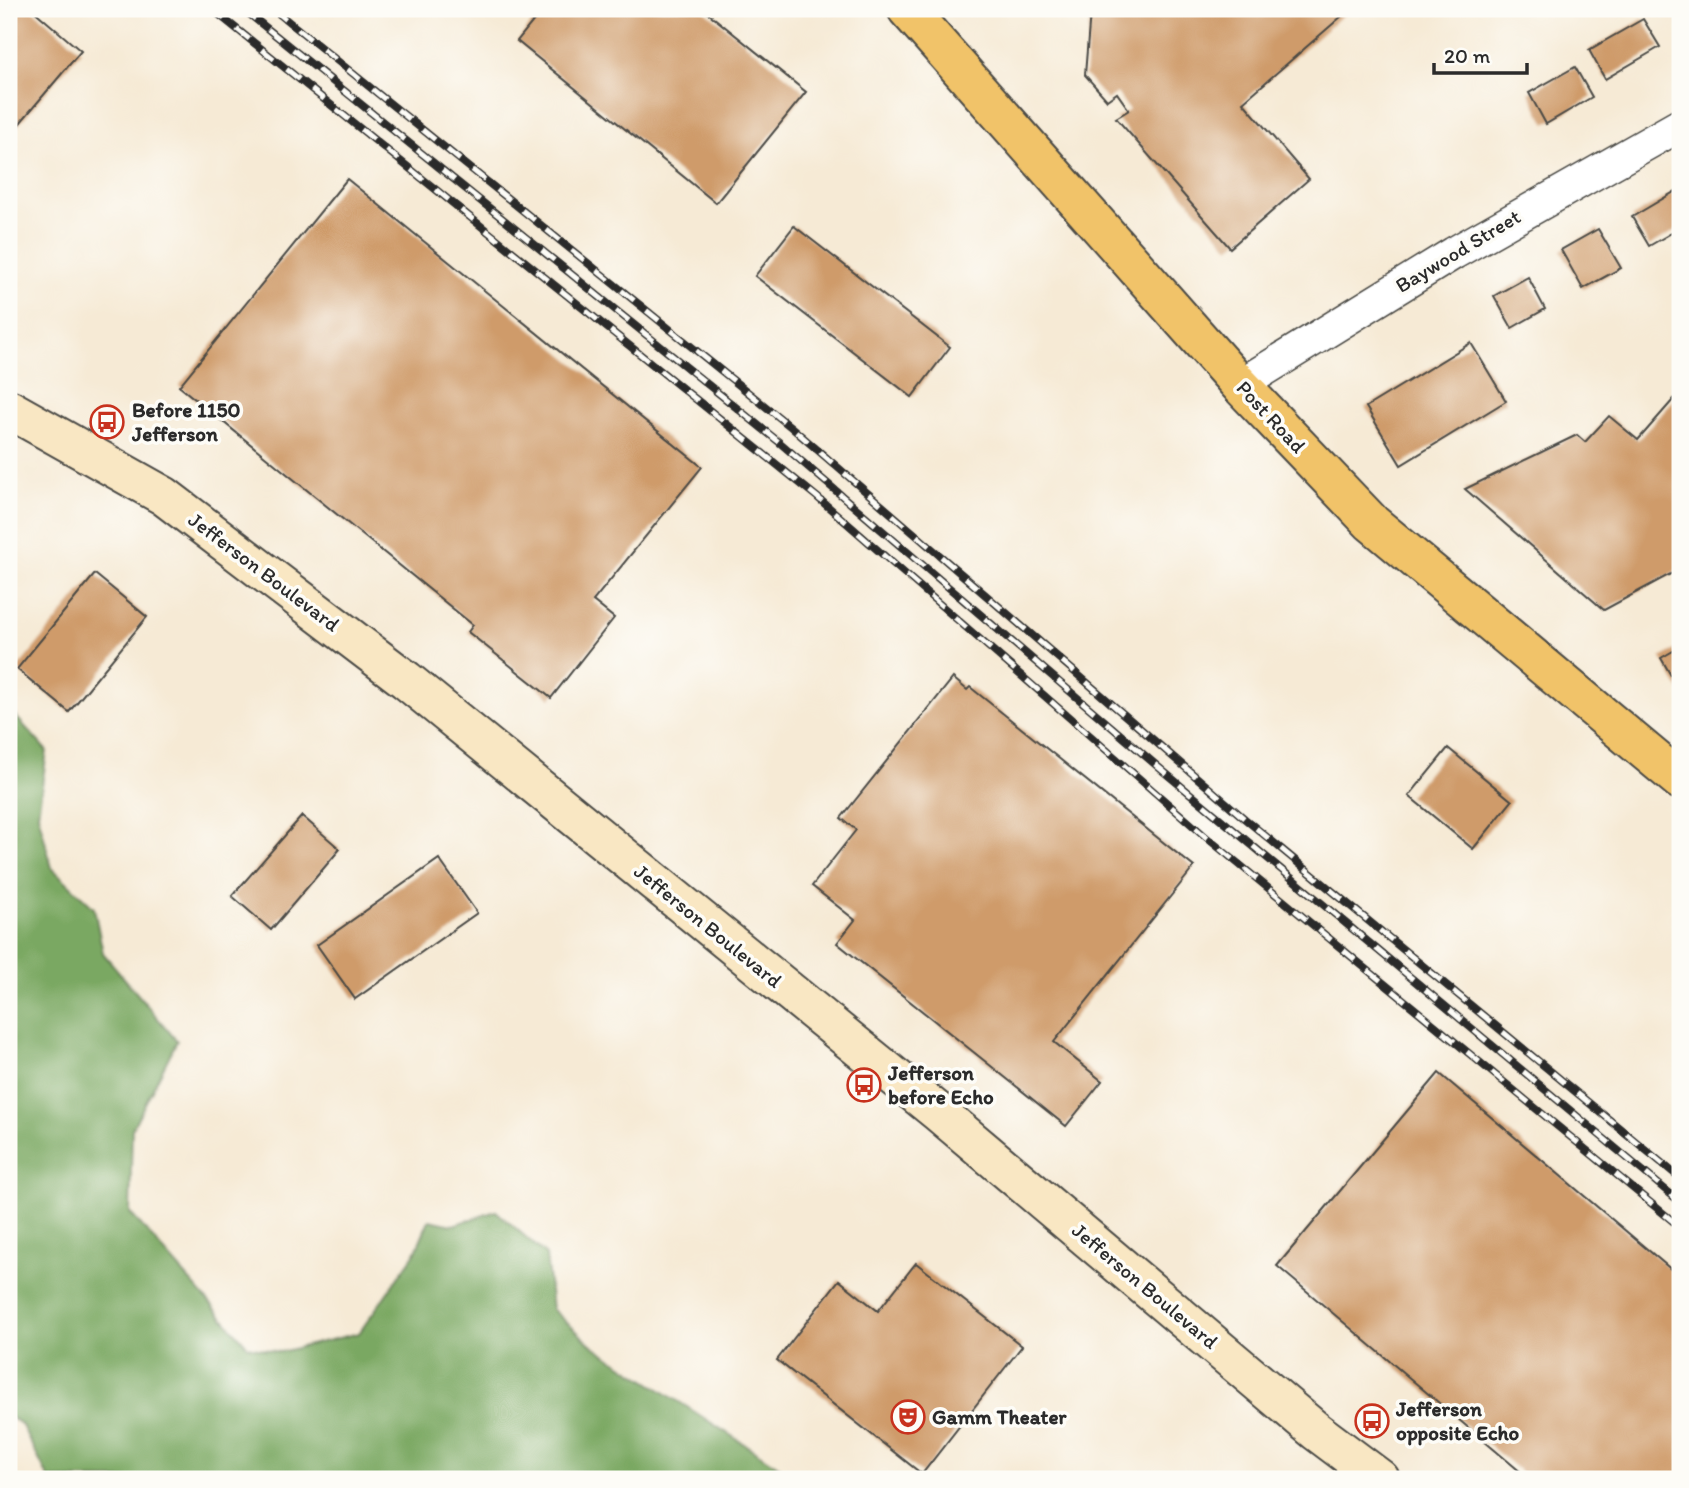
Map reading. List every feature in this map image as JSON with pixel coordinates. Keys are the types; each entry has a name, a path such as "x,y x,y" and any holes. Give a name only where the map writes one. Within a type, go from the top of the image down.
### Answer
{"main road":[{"name":"Post Road","path":"907,9 1240,385 1372,523 1680,780"},
{"name":"Jefferson Boulevard","path":"9,409 164,496 406,680 938,1112 1366,1476"}],"street":[{"name":"Baywood Street","path":"1240,385 1454,253 1680,125"}],"green space":[{"path":"9,709 47,751 38,814 52,868 94,908 103,953 177,1041 132,1129 130,1213 248,1346 280,1352 359,1333 415,1253 429,1220 453,1225 496,1211 546,1255 552,1309 593,1346 798,1479 49,1479 21,1424 9,1416"}],"building":[{"path":"9,9 32,9 81,51 9,136"},
{"path":"543,9 703,9 806,92 716,203 517,41"},
{"path":"1094,9 1350,9 1243,102 1309,179 1230,248 1116,118 1129,110 1117,93 1107,100 1085,75 1090,12"},
{"path":"1643,19 1660,47 1605,79 1589,50"},
{"path":"1575,67 1592,97 1546,124 1529,93"},
{"path":"347,179 702,467 593,601 614,618 551,698 468,632 473,625 179,386"},
{"path":"1676,191 1680,198 1680,228 1649,246 1632,217"},
{"path":"794,226 950,347 912,397 755,276"},
{"path":"1598,229 1621,268 1583,289 1561,250"},
{"path":"1528,277 1545,309 1512,328 1494,296"},
{"path":"1471,343 1506,401 1401,465 1366,407"},
{"path":"1680,392 1680,569 1604,610 1465,489 1577,435 1585,442 1609,416 1638,440"},
{"path":"95,574 147,617 69,712 17,669"},
{"path":"1680,647 1680,691 1661,658"},
{"path":"953,678 967,690 970,687 1194,867 1054,1042 1102,1081 1066,1126 837,943 855,920 812,886 856,830 841,818"},
{"path":"1448,748 1512,801 1473,849 1409,796"},
{"path":"302,816 340,849 271,930 232,896"},
{"path":"439,859 477,913 355,999 317,945"},
{"path":"1439,1073 1680,1277 1680,1479 1529,1479 1277,1266"},
{"name":"Gamm Theater","path":"916,1263 1022,1346 922,1474 777,1360 839,1280 878,1311"}],"railway":[{"path":"212,9 817,497 1206,837 1680,1227"},
{"path":"243,9 779,442 1163,771 1680,1202"},
{"path":"273,9 791,427 1245,819 1680,1178"}],"place":[{"name":"Before 1150 Jefferson","path":"107,422"},
{"name":"Jefferson before Echo","path":"864,1085"},
{"name":"Gamm Theater","path":"908,1417"},
{"name":"Jefferson opposite Echo","path":"1372,1421"}]}
